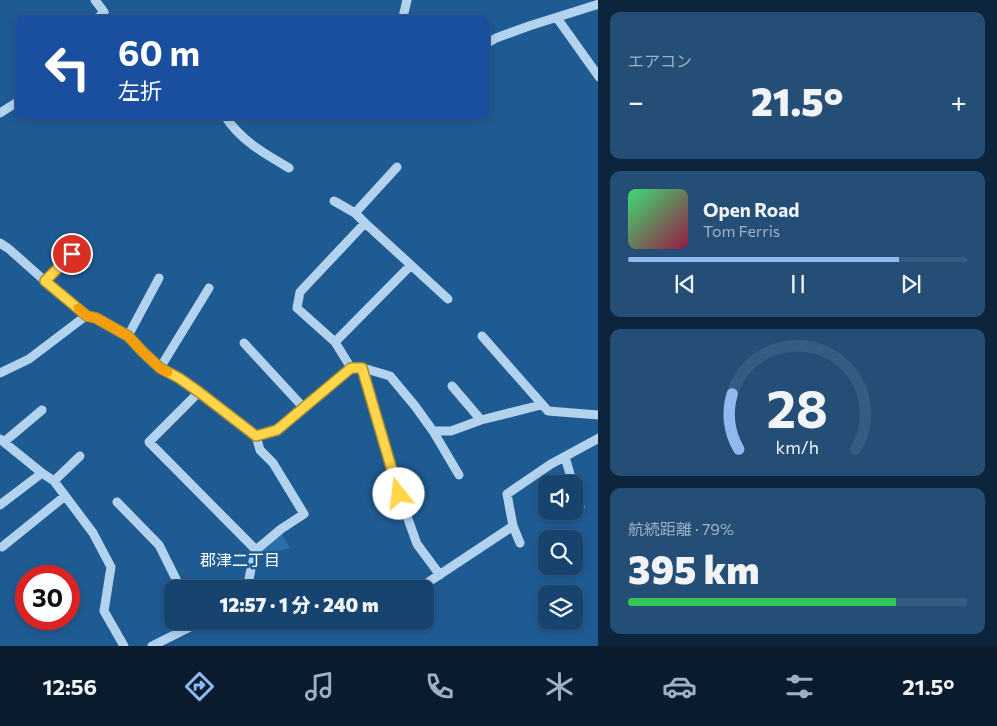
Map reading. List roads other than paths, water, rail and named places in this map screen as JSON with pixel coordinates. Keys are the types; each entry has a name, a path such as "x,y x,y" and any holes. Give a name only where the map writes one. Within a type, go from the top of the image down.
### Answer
{"street":[{"path":"95,0 102,15"},
{"path":"403,15 407,0"},
{"path":"490,42 530,26 598,4"},
{"path":"557,18 598,77"},
{"path":"0,113 15,104"},
{"path":"227,120 232,128 261,152 289,168"},
{"path":"355,213 397,167"},
{"path":"334,201 355,213 448,299"},
{"path":"351,368 335,342 297,308 300,292 365,223"},
{"path":"0,243 87,316 96,318 128,336 160,368 199,392 256,436 260,450 273,463 304,514 280,529 256,550 249,580"},
{"path":"45,281 72,254"},
{"path":"335,342 411,265"},
{"path":"128,336 159,278"},
{"path":"160,368 209,288"},
{"path":"2,369 29,359 87,316"},
{"path":"482,336 548,411 598,415"},
{"path":"244,343 303,407"},
{"path":"256,436 277,430 351,368 362,368 390,376 415,406 459,475"},
{"path":"362,368 399,494 417,544 440,575"},
{"path":"452,386 481,420"},
{"path":"199,392 149,442 256,550"},
{"path":"432,431 451,431 481,420 541,405"},
{"path":"42,410 2,441 54,481 93,533 111,567 104,610 124,646"},
{"path":"520,543 513,526 507,494 551,464 598,438"},
{"path":"54,481 80,456"},
{"path":"565,457 570,475"},
{"path":"0,505 42,473"},
{"path":"2,547 65,496"},
{"path":"117,502 159,545 176,580"},
{"path":"432,580 513,526"},
{"path":"152,646 184,630"}],"district":[{"name":"郡津二丁目","path":"240,560"}]}
